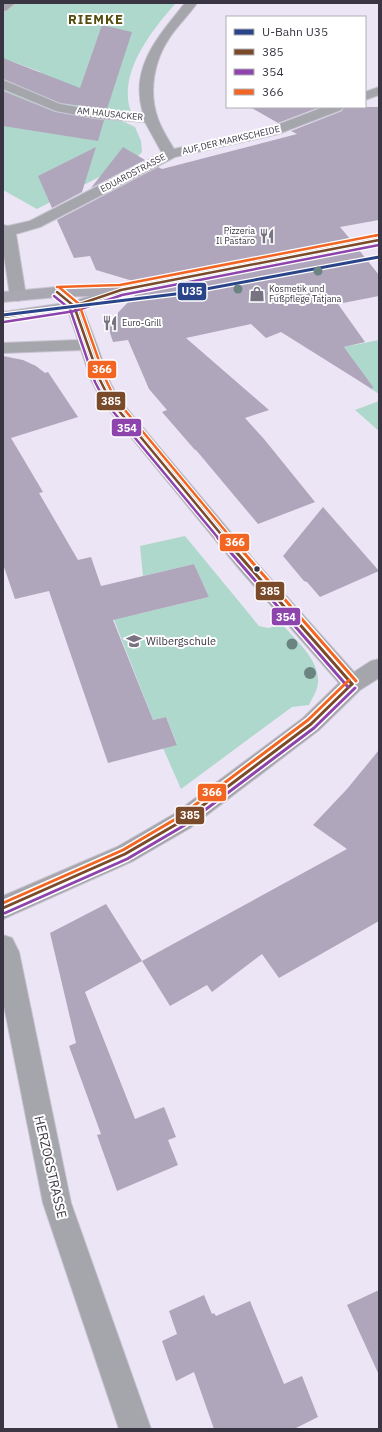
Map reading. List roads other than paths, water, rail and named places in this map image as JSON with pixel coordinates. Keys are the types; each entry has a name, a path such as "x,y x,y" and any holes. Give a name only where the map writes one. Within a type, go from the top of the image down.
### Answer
{"main road":[{"path":"3,316 74,306 121,290 379,240"},
{"path":"10,297 57,292 121,290"}],"street":[{"path":"3,7 9,3"},
{"name":"EDUARDSTRASSE","path":"6,231 35,224 170,154 150,118 146,96 147,75 153,56 162,38 191,3"},
{"name":"AM HAUSACKER","path":"3,84 56,107 93,114 150,118"},
{"path":"366,96 379,90"},
{"name":"AUF DER MARKSCHEIDE","path":"170,154 273,131 333,108"},
{"path":"6,231 13,265 10,297"},
{"path":"57,292 74,306 100,380 110,400 247,565 352,684"},
{"path":"3,348 88,345"},
{"path":"3,908 125,854 182,821 311,724 352,684 379,667"},
{"name":"HERZOGSTRASSE","path":"3,946 57,1203 135,1429"}],"metro line":[{"name":"U35","path":"3,315 184,293 379,257"}],"place":[{"name":"Pizzeria Il Pastaro","path":"267,236"},
{"name":"Kosmetik und Fußpflege Tatjana","path":"257,294"},
{"name":"Euro-Grill","path":"110,323"},
{"name":"Wilbergschule","path":"134,641"}],"district":[{"name":"RIEMKE","path":"96,19"}]}
